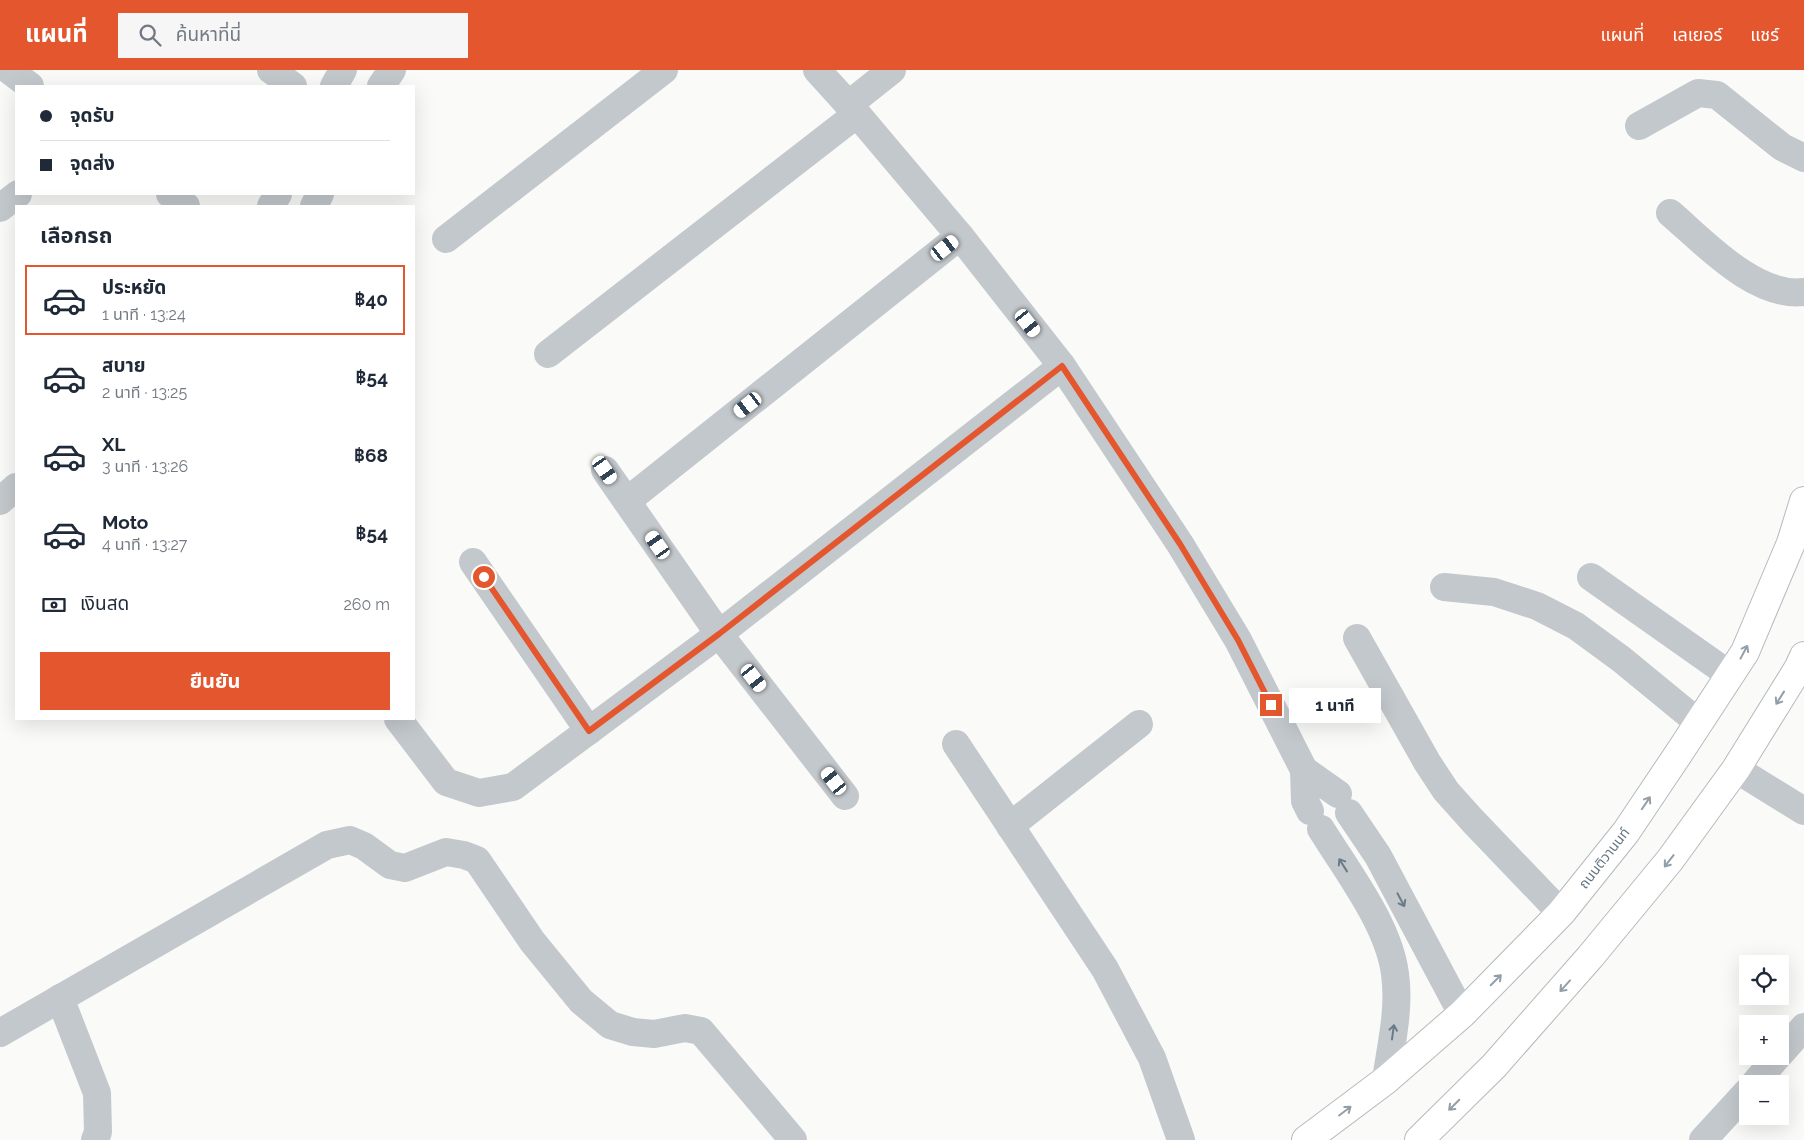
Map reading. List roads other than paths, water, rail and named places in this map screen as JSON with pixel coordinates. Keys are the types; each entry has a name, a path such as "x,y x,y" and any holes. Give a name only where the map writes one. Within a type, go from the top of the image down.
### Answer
{"main road":[{"name":"ถนนติวานนท์","path":"1306,1140 1386,1080 1462,1014 1561,914 1626,832 1745,652 1791,543 1804,501"},
{"path":"1418,1140 1494,1066 1590,957 1670,860 1736,769 1798,669 1804,656"}],"street":[{"path":"9,70 29,85"},
{"path":"271,70 292,85"},
{"path":"335,85 343,70"},
{"path":"382,85 392,70"},
{"path":"446,239 664,70"},
{"path":"817,70 853,109 960,236 1062,366 1180,544 1238,640 1304,770 1344,804 1378,856 1462,1014"},
{"path":"548,354 853,109 892,70"},
{"path":"1639,126 1698,93 1717,95 1782,147 1804,158"},
{"path":"0,208 17,195"},
{"path":"171,195 185,205"},
{"path":"1670,213 1738,271 1766,287 1796,293 1804,292"},
{"path":"627,501 960,236"},
{"path":"399,720 446,782 479,793 513,787 719,634 1062,366"},
{"path":"605,470 719,634 845,796"},
{"path":"0,501 15,488"},
{"path":"473,562 589,731"},
{"path":"1591,577 1730,675"},
{"path":"1444,587 1494,592 1537,606 1576,626 1621,659 1699,723"},
{"path":"1357,638 1427,762 1446,791 1561,914"},
{"path":"1010,826 1139,724"},
{"path":"956,744 1104,969 1130,1014 1152,1058 1181,1140"},
{"path":"1736,769 1804,811"},
{"path":"1304,770 1305,802 1383,932 1395,973 1396,1015 1386,1080"},
{"path":"0,1033 327,845 350,840 364,846 390,865 405,868 446,852 464,855 477,860 532,941 581,1001 610,1025 633,1032 654,1034 685,1028 701,1031 793,1140"},
{"path":"1359,891 1388,876"},
{"path":"60,998 97,1093 98,1132 95,1140"},
{"path":"1789,1044 1804,1027"},
{"path":"1762,1075 1770,1065"},
{"path":"1703,1140 1739,1101"}]}
